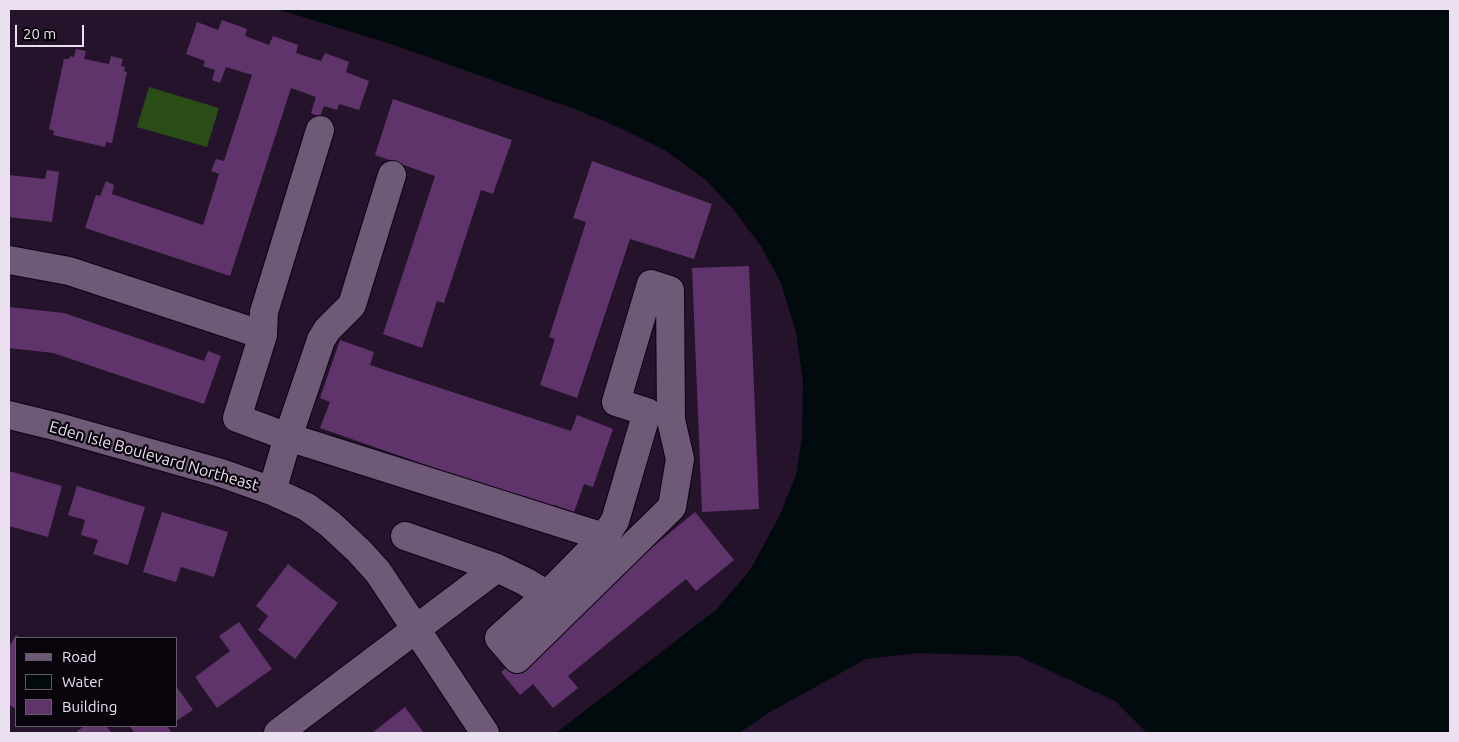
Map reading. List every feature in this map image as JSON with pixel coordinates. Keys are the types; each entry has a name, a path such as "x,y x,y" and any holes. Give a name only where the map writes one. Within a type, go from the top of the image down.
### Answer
{"street":[{"path":"320,130 264,312 263,335 237,418 288,437 604,537"},
{"path":"272,491 321,340 327,330 352,305 392,175"},
{"path":"9,260 69,271 263,335"},
{"name":"Eden Isle Boulevard Northeast","path":"9,415 168,457 228,475 272,491 307,507 330,524 378,572 485,733"},
{"path":"659,416 680,459 672,507 517,658 499,638 547,595 604,537 615,521 659,416"},
{"path":"405,536 496,568 526,582 547,595"},
{"path":"278,733 496,568"}],"green space":[{"path":"149,87 219,108 207,147 137,127"}],"water":[{"path":"277,9 1450,9 1450,733 1147,733 1115,701 1018,656 918,653 866,659 770,712 739,733 556,733 716,610 750,570 779,517 796,475 802,437 803,381 796,332 781,283 761,246 733,209 706,180 666,151 627,131 580,111 391,44"}],"building":[{"path":"222,20 247,29 245,36 269,45 273,36 298,45 296,53 321,61 325,53 349,62 346,72 369,81 359,110 339,104 337,110 324,106 320,117 311,113 316,97 291,88 230,276 85,228 96,195 100,196 106,181 114,185 112,194 203,225 219,174 211,171 216,159 224,161 252,75 226,67 220,83 212,80 215,70 203,66 205,61 186,54 197,22 218,30"},
{"path":"76,49 86,51 84,59 109,64 111,56 123,59 121,66 125,67 124,71 127,72 112,143 106,142 105,147 53,135 54,131 49,129 64,59 69,59 70,56 74,57"},
{"path":"393,99 512,140 493,194 481,190 444,303 437,301 422,348 383,334 435,176 375,155"},
{"path":"592,161 712,204 694,259 630,239 577,398 540,385 555,339 549,337 586,222 573,218"},
{"path":"47,170 59,172 52,222 9,217 9,175 45,179"},
{"path":"749,266 759,509 702,512 692,268"},
{"path":"9,307 64,313 204,361 208,351 221,356 204,404 53,353 9,348"},
{"path":"340,340 374,352 370,365 571,431 577,415 613,429 593,487 584,484 574,512 554,505 552,509 320,428 330,402 320,398"},
{"path":"9,471 62,486 48,537 9,526"},
{"path":"77,486 145,507 128,565 93,554 98,540 81,535 85,520 68,515"},
{"path":"162,512 228,532 214,577 181,567 176,582 143,572"},
{"path":"695,512 734,560 696,591 686,579 568,676 578,688 553,708 533,684 520,695 501,672"},
{"path":"288,564 338,603 295,659 258,630 268,616 256,606"},
{"path":"239,622 272,669 217,708 195,677 230,651 219,636"},
{"path":"16,635 19,637 15,637 15,708 9,705 9,647"},
{"path":"178,689 193,710 178,720"},
{"path":"405,707 424,733 372,733"},
{"path":"83,727 107,727 112,733 75,733"},
{"path":"130,727 168,727 172,733 135,733"}]}
